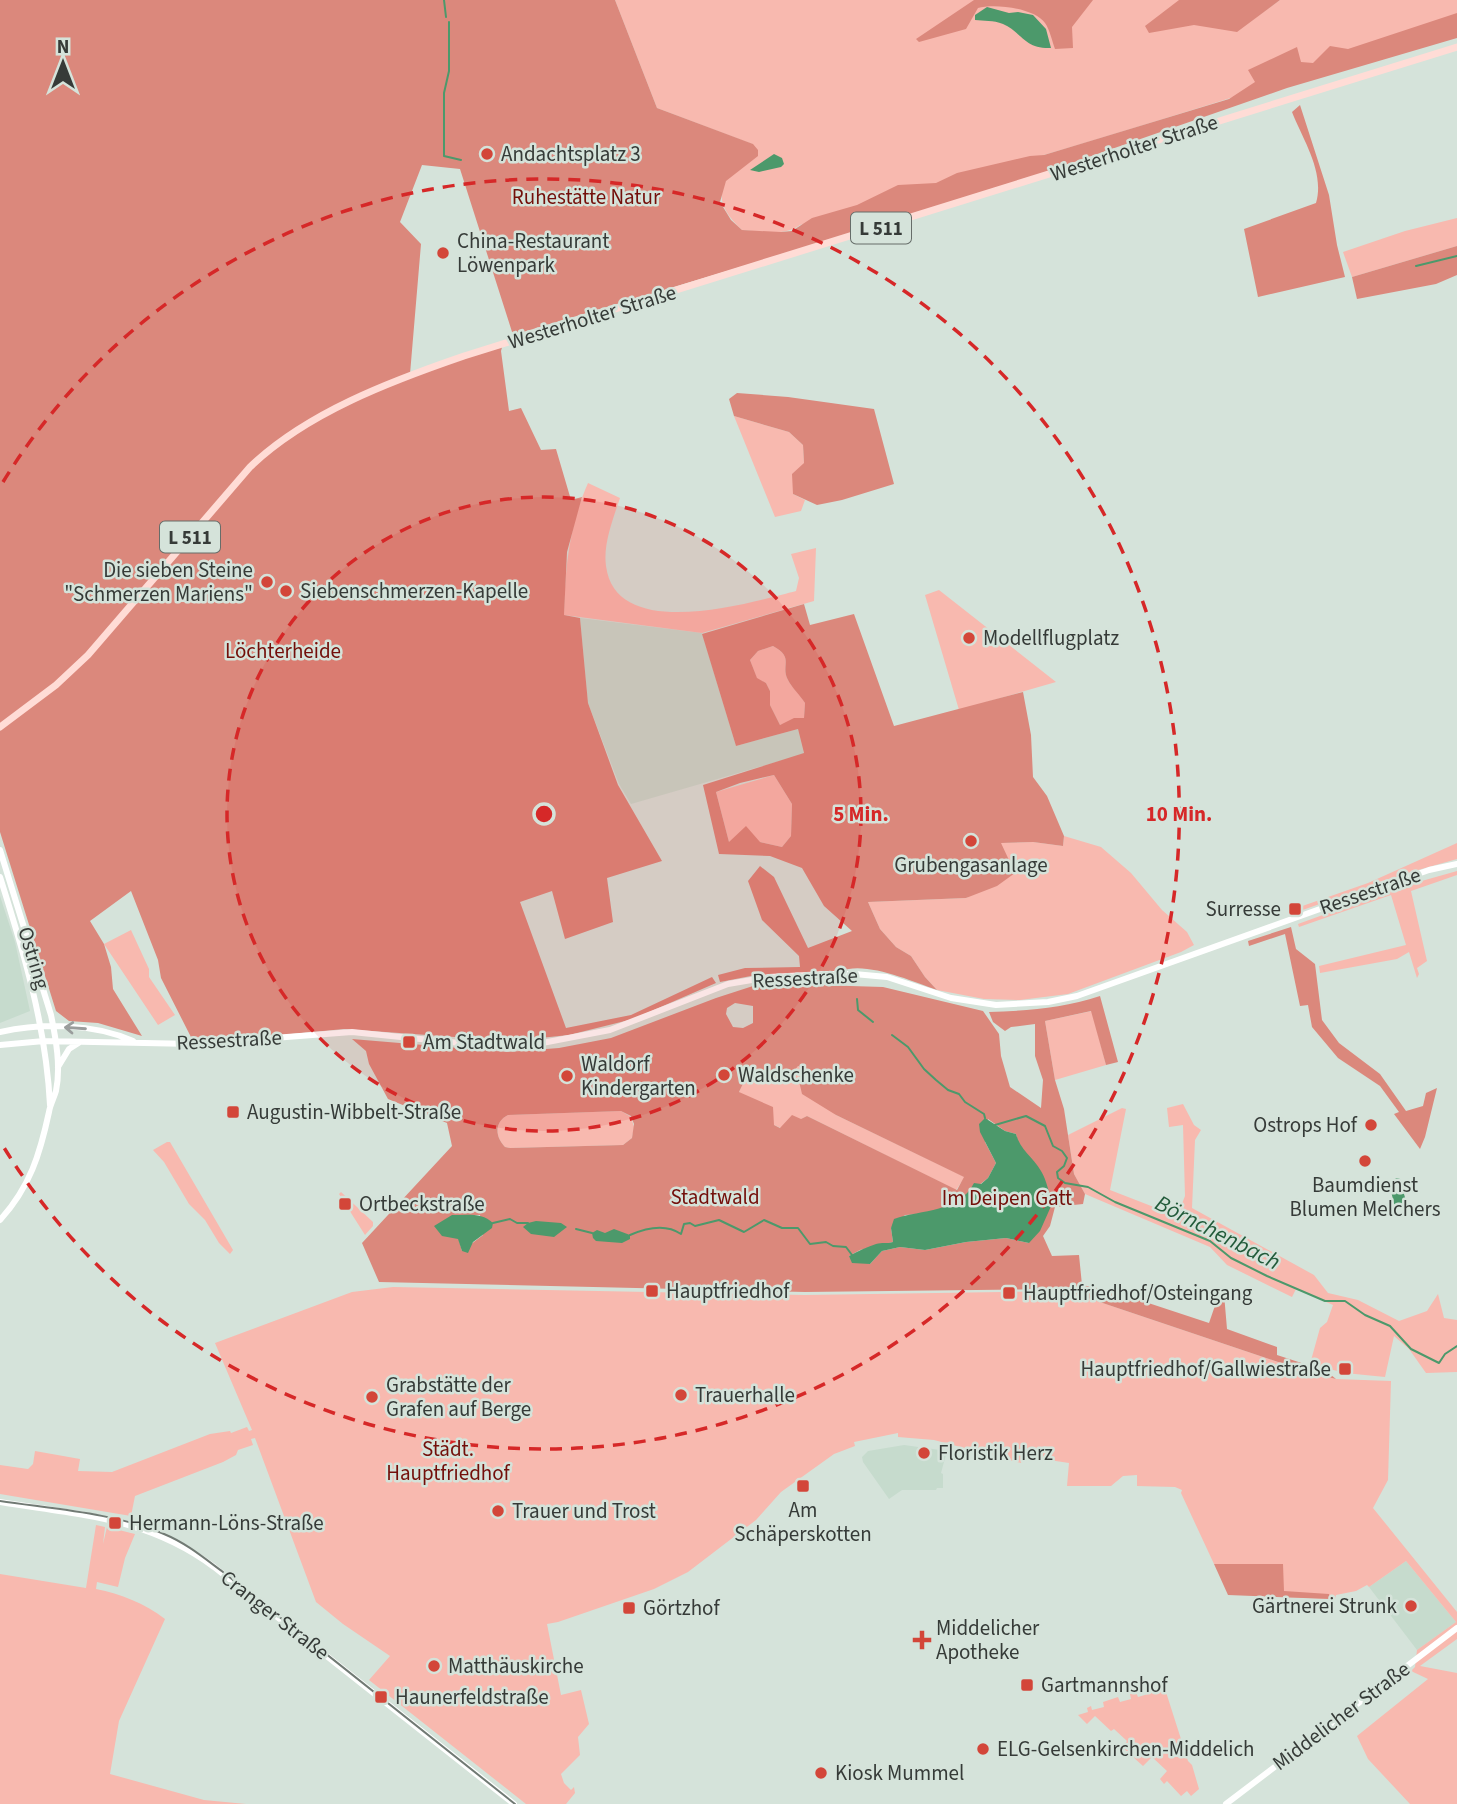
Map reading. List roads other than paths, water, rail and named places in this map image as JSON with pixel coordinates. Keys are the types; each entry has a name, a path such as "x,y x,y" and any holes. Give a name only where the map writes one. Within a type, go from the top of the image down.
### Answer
{"main road":[{"name":"Westerholter Straße","path":"0,727 56,685 88,655 250,467 269,449 362,394 464,356 1457,47"},
{"name":"Ostring","path":"0,850 54,1027 58,1069"},
{"name":"Ressestraße","path":"0,1045 44,1041 194,1044 352,1032 479,1045 537,1044 610,1030 737,982 825,974 887,977 951,998 978,1003 1017,1005 1048,1002 1077,996 1429,870 1457,864"},
{"name":"Ostring","path":"0,877 42,1027 50,1107"},
{"name":"Ressestraße","path":"0,1032 42,1027 96,1030 138,1043"},
{"path":"0,1220 28,1180 41,1149 56,1092 58,1069 69,1049 80,1042"},
{"name":"Cranger Straße","path":"0,1502 129,1524 160,1534 184,1546 514,1804"},
{"name":"Middelicher Straße","path":"1226,1804 1457,1628"}],"waterway":[{"path":"444,0 446,17"},
{"path":"449,22 449,71 444,93 444,156 461,160"},
{"path":"1416,266 1457,256"},
{"path":"857,999 858,1010 873,1022"},
{"path":"892,1035 908,1047 936,1080 948,1090 959,1094 965,1102 984,1114 985,1118"},
{"name":"Börnchenbach","path":"995,1125 1026,1116 1045,1126 1053,1146 1067,1158 1064,1166 1057,1172 1058,1178 1065,1183 1088,1187 1115,1202 1210,1241 1231,1258 1325,1301 1345,1301 1365,1315 1390,1326 1411,1349 1439,1363 1445,1354 1457,1346"},
{"path":"493,1223 510,1219 517,1223 528,1223"},
{"path":"630,1235 656,1228 681,1234 684,1224 695,1226 719,1220 744,1232 764,1220 782,1228 798,1228 810,1244 826,1242 833,1246 846,1247 852,1255"},
{"path":"576,1229 592,1233"}],"tram line":[{"path":"0,1501 125,1521 180,1542 223,1572 515,1804"}],"place":[{"name":"Andachtsplatz 3","path":"487,154"},
{"name":"China-Restaurant Löwenpark","path":"443,253"},
{"name":"Die sieben Steine \"Schmerzen Mariens\"","path":"267,582"},
{"name":"Siebenschmerzen-Kapelle","path":"286,591"},
{"name":"Modellflugplatz","path":"969,638"},
{"name":"Grubengasanlage","path":"971,841"},
{"name":"Surresse","path":"1295,909"},
{"name":"Am Stadtwald","path":"409,1042"},
{"name":"Waldschenke","path":"724,1075"},
{"name":"Waldorf Kindergarten","path":"567,1076"},
{"name":"Augustin-Wibbelt-Straße","path":"233,1112"},
{"name":"Ostrops Hof","path":"1371,1125"},
{"name":"Baumdienst Blumen Melchers","path":"1365,1161"},
{"name":"Ortbeckstraße","path":"345,1204"},
{"name":"Hauptfriedhof","path":"652,1291"},
{"name":"Hauptfriedhof/Osteingang","path":"1009,1293"},
{"name":"Hauptfriedhof/Gallwiestraße","path":"1345,1369"},
{"name":"Trauerhalle","path":"681,1395"},
{"name":"Grabstätte der Grafen auf Berge","path":"372,1397"},
{"name":"Floristik Herz","path":"924,1453"},
{"name":"Am Schäperskotten","path":"803,1486"},
{"name":"Trauer und Trost","path":"498,1511"},
{"name":"Hermann-Löns-Straße","path":"115,1523"},
{"name":"Gärtnerei Strunk","path":"1411,1606"},
{"name":"Görtzhof","path":"629,1608"},
{"name":"Middelicher Apotheke","path":"922,1640"},
{"name":"Matthäuskirche","path":"434,1666"},
{"name":"Gartmannshof","path":"1027,1685"},
{"name":"Haunerfeldstraße","path":"381,1697"},
{"name":"ELG-Gelsenkirchen-Middelich","path":"983,1749"},
{"name":"Kiosk Mummel","path":"821,1773"}],"park label":[{"name":"Ruhestätte Natur","path":"586,197"},
{"name":"Löchterheide","path":"283,651"},
{"name":"Stadtwald","path":"715,1197"},
{"name":"Im Deipen Gatt","path":"1007,1198"},
{"name":"Städt. Hauptfriedhof","path":"448,1461"}]}
